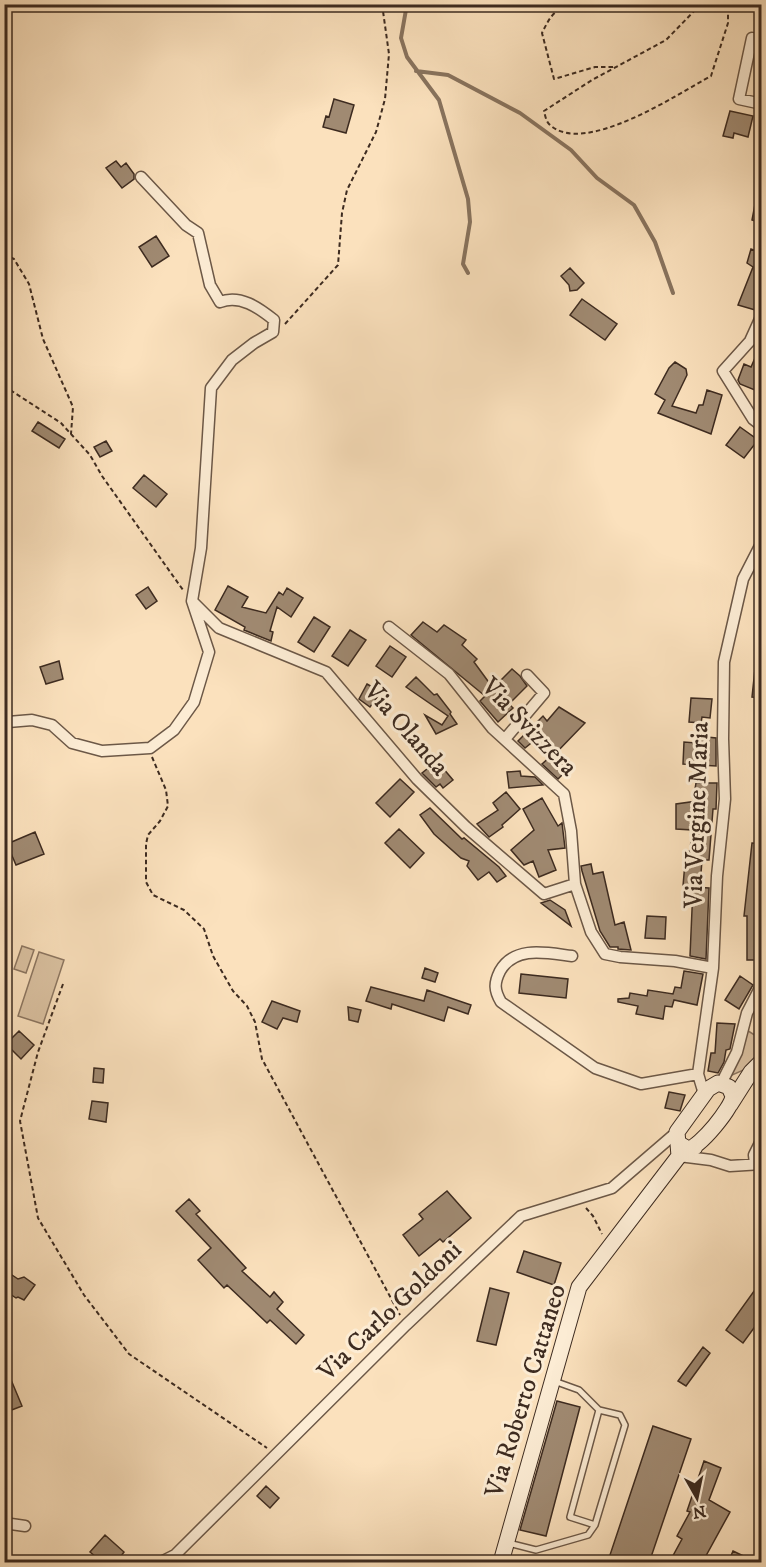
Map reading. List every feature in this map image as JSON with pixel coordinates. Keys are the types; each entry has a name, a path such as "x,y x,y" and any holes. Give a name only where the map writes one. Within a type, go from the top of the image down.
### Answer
{"main road":[{"path":"704,1094 712,1085 722,1084 756,1067"},
{"path":"678,1143 699,1142 730,1105 756,1067"},
{"path":"722,1084 732,1092 733,1098 730,1105"},
{"name":"Via Roberto Cattaneo","path":"501,1563 579,1287 608,1248 678,1143 704,1094"}],"street":[{"path":"752,38 740,99 762,104"},
{"path":"4,725 8,722 32,720 52,725 72,743 102,751 150,748 174,730 194,702 209,652 192,601 201,548 211,388 232,360 273,332 274,320 255,305 229,298 220,302 210,285 198,233 186,225 141,177"},
{"path":"760,319 750,341 723,371 753,419 762,426"},
{"name":"Via Vergine Maria","path":"704,1094 698,1074 713,968 717,876 725,799 724,662 743,579 762,542"},
{"name":"Via Olanda","path":"192,601 219,628 326,672 417,779 466,827 544,894 575,885"},
{"name":"Via Svizzera","path":"389,627 449,674 492,728 564,794 571,831 575,885 591,932 605,954 675,961 713,968"},
{"path":"505,739 544,693 527,675"},
{"path":"572,956 525,953 514,956 504,965 495,981 495,991 501,1002 595,1068 641,1084 698,1074"},
{"path":"722,1084 737,1052 747,1013 762,984"},
{"path":"678,1143 711,1160 730,1166 758,1164 754,1155 762,1139"},
{"path":"699,1142 711,1160"},
{"name":"Via Carlo Goldoni","path":"161,1563 174,1555 406,1325 521,1216 612,1188 678,1143"},
{"path":"4,1523 25,1526"}],"lane":[{"path":"507,1542 537,1550 588,1535 595,1525 625,1425 620,1415 599,1410 579,1390 552,1380"},
{"path":"595,1525 570,1517 599,1410"}],"path":[{"path":"273,332 287,321 338,265 342,213 347,190 376,132 385,99 388,54 382,4"},
{"path":"575,4 550,15 542,33 554,79 595,68 616,67"},
{"path":"700,4 666,40 592,80 544,111 548,123 560,131 582,134 608,129 666,104 711,76 728,23 728,4"},
{"path":"4,254 14,260 29,284 43,339 73,407 71,434"},
{"path":"4,386 61,423 90,454 102,476 192,601"},
{"path":"150,748 154,765 166,790 168,806 160,821 148,835 146,882 153,895 184,910 204,929 218,964 233,991 247,1006 255,1022 262,1059 406,1325"},
{"path":"63,984 38,1052 20,1120 38,1218 84,1295 129,1354 276,1454"},
{"path":"570,1201 585,1207 593,1216 608,1248"}],"shaded area":[{"path":"22,946 34,950 26,973 14,969"},
{"path":"39,952 64,960 43,1024 18,1016"},
{"path":"745,1029 761,1039 761,1058 755,1065 730,1076"}],"building":[{"path":"334,99 354,105 346,133 323,127 326,116 329,117"},
{"path":"730,111 753,116 748,137 734,133 733,138 723,136"},
{"path":"116,161 121,167 126,163 134,174 134,179 122,188 106,168"},
{"path":"757,194 762,194 762,223 752,220"},
{"path":"156,236 169,256 152,267 139,247"},
{"path":"762,248 762,312 738,305 753,267 747,263 751,249 759,252"},
{"path":"570,268 584,283 577,290 570,291 569,285 561,276"},
{"path":"582,299 617,324 605,340 570,315"},
{"path":"762,342 762,393 740,384 738,380 744,364 751,367"},
{"path":"675,362 686,369 687,375 672,406 696,413 699,405 703,405 707,390 722,395 711,434 658,413 665,400 655,394 669,368"},
{"path":"38,422 65,439 59,448 32,431"},
{"path":"740,427 758,440 744,458 726,445"},
{"path":"106,441 112,451 100,457 94,447"},
{"path":"144,475 167,494 156,507 133,488"},
{"path":"228,586 248,597 242,607 266,613 279,592 283,595 287,588 303,598 291,617 277,607 270,631 273,632 271,641 244,630 245,627 215,610"},
{"path":"148,587 157,601 146,609 136,595"},
{"path":"314,617 330,627 314,652 298,642"},
{"path":"423,622 437,632 444,625 466,640 462,645 477,659 474,662 493,688 512,669 520,676 527,686 509,704 513,708 498,722 480,701 485,696 411,635"},
{"path":"350,630 366,640 348,666 332,656"},
{"path":"390,646 406,657 392,677 376,666"},
{"path":"59,661 63,679 46,684 40,667"},
{"path":"755,669 762,669 762,698 752,697"},
{"path":"416,677 434,695 437,694 457,724 436,734 425,715 442,725 448,716 406,687"},
{"path":"367,684 381,692 370,707 359,699"},
{"path":"691,698 712,699 710,718 702,717 701,723 689,722"},
{"path":"559,707 585,723 555,754 569,768 558,779 542,764 552,755 535,740 525,748 518,741 543,716 547,721"},
{"path":"697,736 716,738 716,766 683,764 684,742 696,743"},
{"path":"437,761 453,780 443,788 440,784 436,787 422,773"},
{"path":"520,771 521,776 535,777 543,785 509,788 507,772"},
{"path":"400,779 414,792 390,817 376,803"},
{"path":"696,783 717,783 709,860 702,860 700,887 683,886 686,851 690,851 692,830 676,829 676,804 697,801"},
{"path":"506,792 520,809 502,825 503,827 489,837 477,824 498,810 493,803"},
{"path":"542,798 558,826 562,823 565,848 548,850 556,870 539,877 533,861 524,865 511,850 534,830 523,809"},
{"path":"430,808 462,839 464,838 499,867 506,876 497,882 489,872 478,880 467,866 469,861 461,858 434,834 420,815"},
{"path":"399,829 424,853 410,868 385,843"},
{"path":"35,832 44,854 16,865 7,844"},
{"path":"752,843 762,844 762,960 747,960 747,916 744,916"},
{"path":"591,864 593,874 603,872 615,925 624,922 631,950 610,947 600,931 581,866"},
{"path":"693,887 709,888 706,959 690,956"},
{"path":"550,900 565,910 571,926 541,903"},
{"path":"647,916 666,917 665,939 645,938"},
{"path":"425,968 438,973 435,982 422,978"},
{"path":"684,971 703,974 697,1005 674,1000 672,1007 665,1006 663,1019 636,1014 638,1006 618,1002 618,999 629,998 630,993 647,996 648,990 673,994 675,987 681,988"},
{"path":"521,974 568,979 566,998 519,993"},
{"path":"740,976 753,985 739,1009 725,1000"},
{"path":"371,987 424,1001 427,990 471,1005 468,1014 448,1007 444,1021 392,1004 391,1009 366,1001"},
{"path":"272,1001 300,1011 297,1022 283,1018 277,1029 262,1022"},
{"path":"348,1007 361,1010 358,1022 349,1020"},
{"path":"717,1023 735,1024 730,1049 726,1050 724,1062 718,1073 708,1071 711,1053 715,1053"},
{"path":"19,1031 34,1045 21,1059 6,1044"},
{"path":"94,1068 104,1069 103,1083 93,1082"},
{"path":"669,1092 685,1095 680,1111 665,1108"},
{"path":"92,1101 108,1103 106,1122 89,1119"},
{"path":"447,1191 471,1218 443,1242 440,1239 419,1256 403,1235 423,1219 419,1214"},
{"path":"189,1199 200,1211 196,1214 246,1268 242,1271 270,1297 274,1292 283,1302 277,1309 304,1335 296,1344 270,1320 267,1323 227,1285 224,1288 198,1260 211,1248 176,1211"},
{"path":"524,1251 561,1263 554,1285 517,1272"},
{"path":"9,1273 18,1279 24,1277 35,1285 24,1300 4,1290 4,1279"},
{"path":"762,1280 762,1317 743,1343 726,1330"},
{"path":"490,1288 509,1293 496,1345 477,1341"},
{"path":"703,1347 710,1353 686,1386 678,1381"},
{"path":"4,1363 22,1406 4,1413"},
{"path":"557,1401 580,1407 546,1536 520,1530"},
{"path":"653,1426 691,1439 649,1563 623,1563 609,1558"},
{"path":"704,1461 721,1468 709,1500 730,1512 702,1563 669,1563 682,1539 677,1536 690,1512 687,1511"},
{"path":"266,1486 279,1498 270,1508 257,1496"},
{"path":"105,1535 124,1552 121,1556 126,1563 103,1563 90,1552"},
{"path":"733,1551 758,1563 728,1563"}],"waterway":[{"path":"407,4 401,38 407,57 439,100 468,199 470,222 463,264 468,273"},
{"path":"416,71 448,75 520,113 571,150 597,178 634,205 655,242 673,293"}]}
